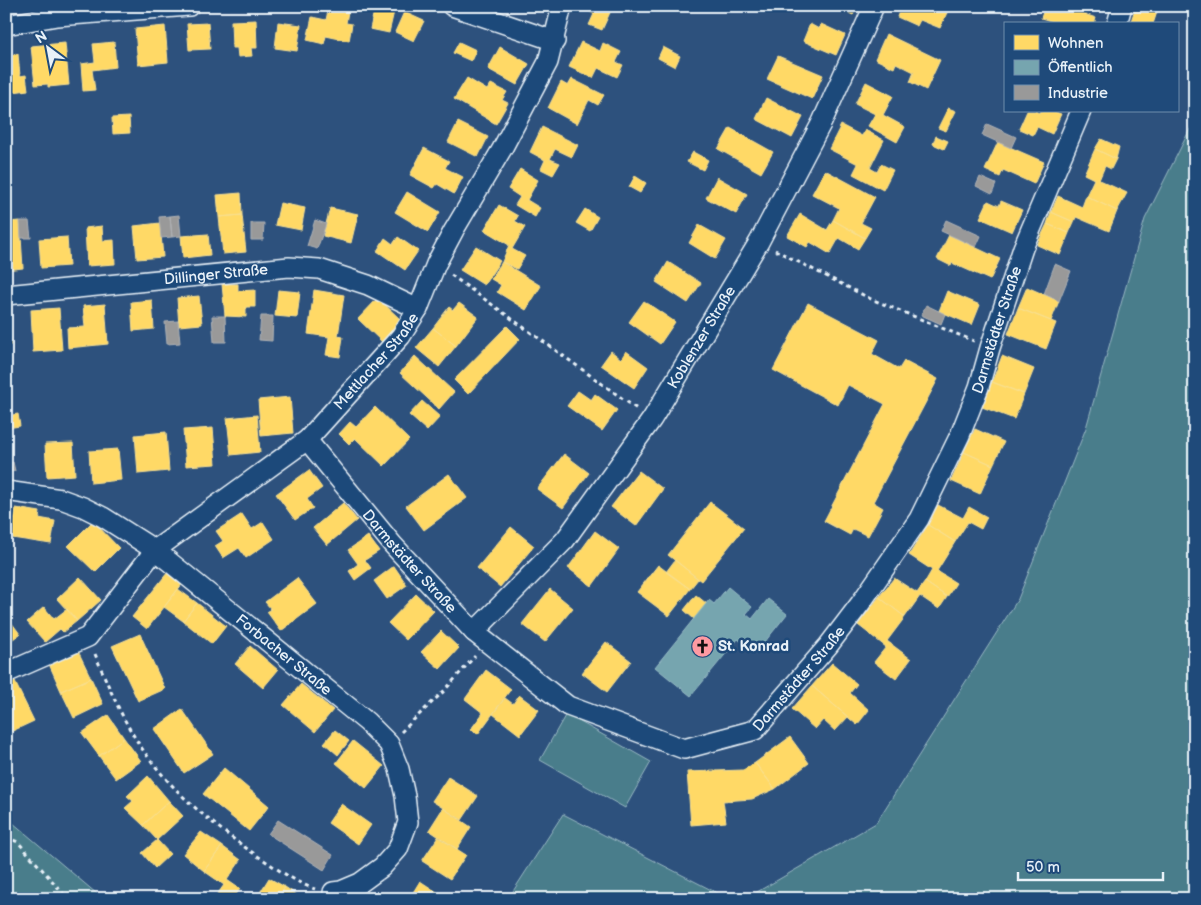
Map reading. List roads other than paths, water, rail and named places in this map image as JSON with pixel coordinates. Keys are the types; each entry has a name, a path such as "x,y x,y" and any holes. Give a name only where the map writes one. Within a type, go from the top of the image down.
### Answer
{"street":[{"path":"6,25 57,16 189,6"},
{"path":"452,6 555,41"},
{"name":"Mettlacher Straße","path":"6,673 88,637 155,550 307,440 401,336 418,310 436,264 548,62 555,41 562,6"},
{"name":"Koblenzer Straße","path":"480,637 565,540 652,419 759,242 822,122 874,6"},
{"path":"1118,22 1122,6"},
{"name":"Darmstädter Straße","path":"307,440 393,545 480,637 568,706 684,749 755,730 833,639 919,520 960,436 979,387 1023,248 1081,112"},
{"name":"Dillinger Straße","path":"6,295 289,267 319,269 368,285 418,310"},
{"name":"Forbacher Straße","path":"6,490 61,499 83,507 155,550 367,722 389,744 399,769 408,822 398,849 382,867 360,883 341,891 333,892"}],"place":[{"name":"St. Konrad","path":"702,646"}]}
